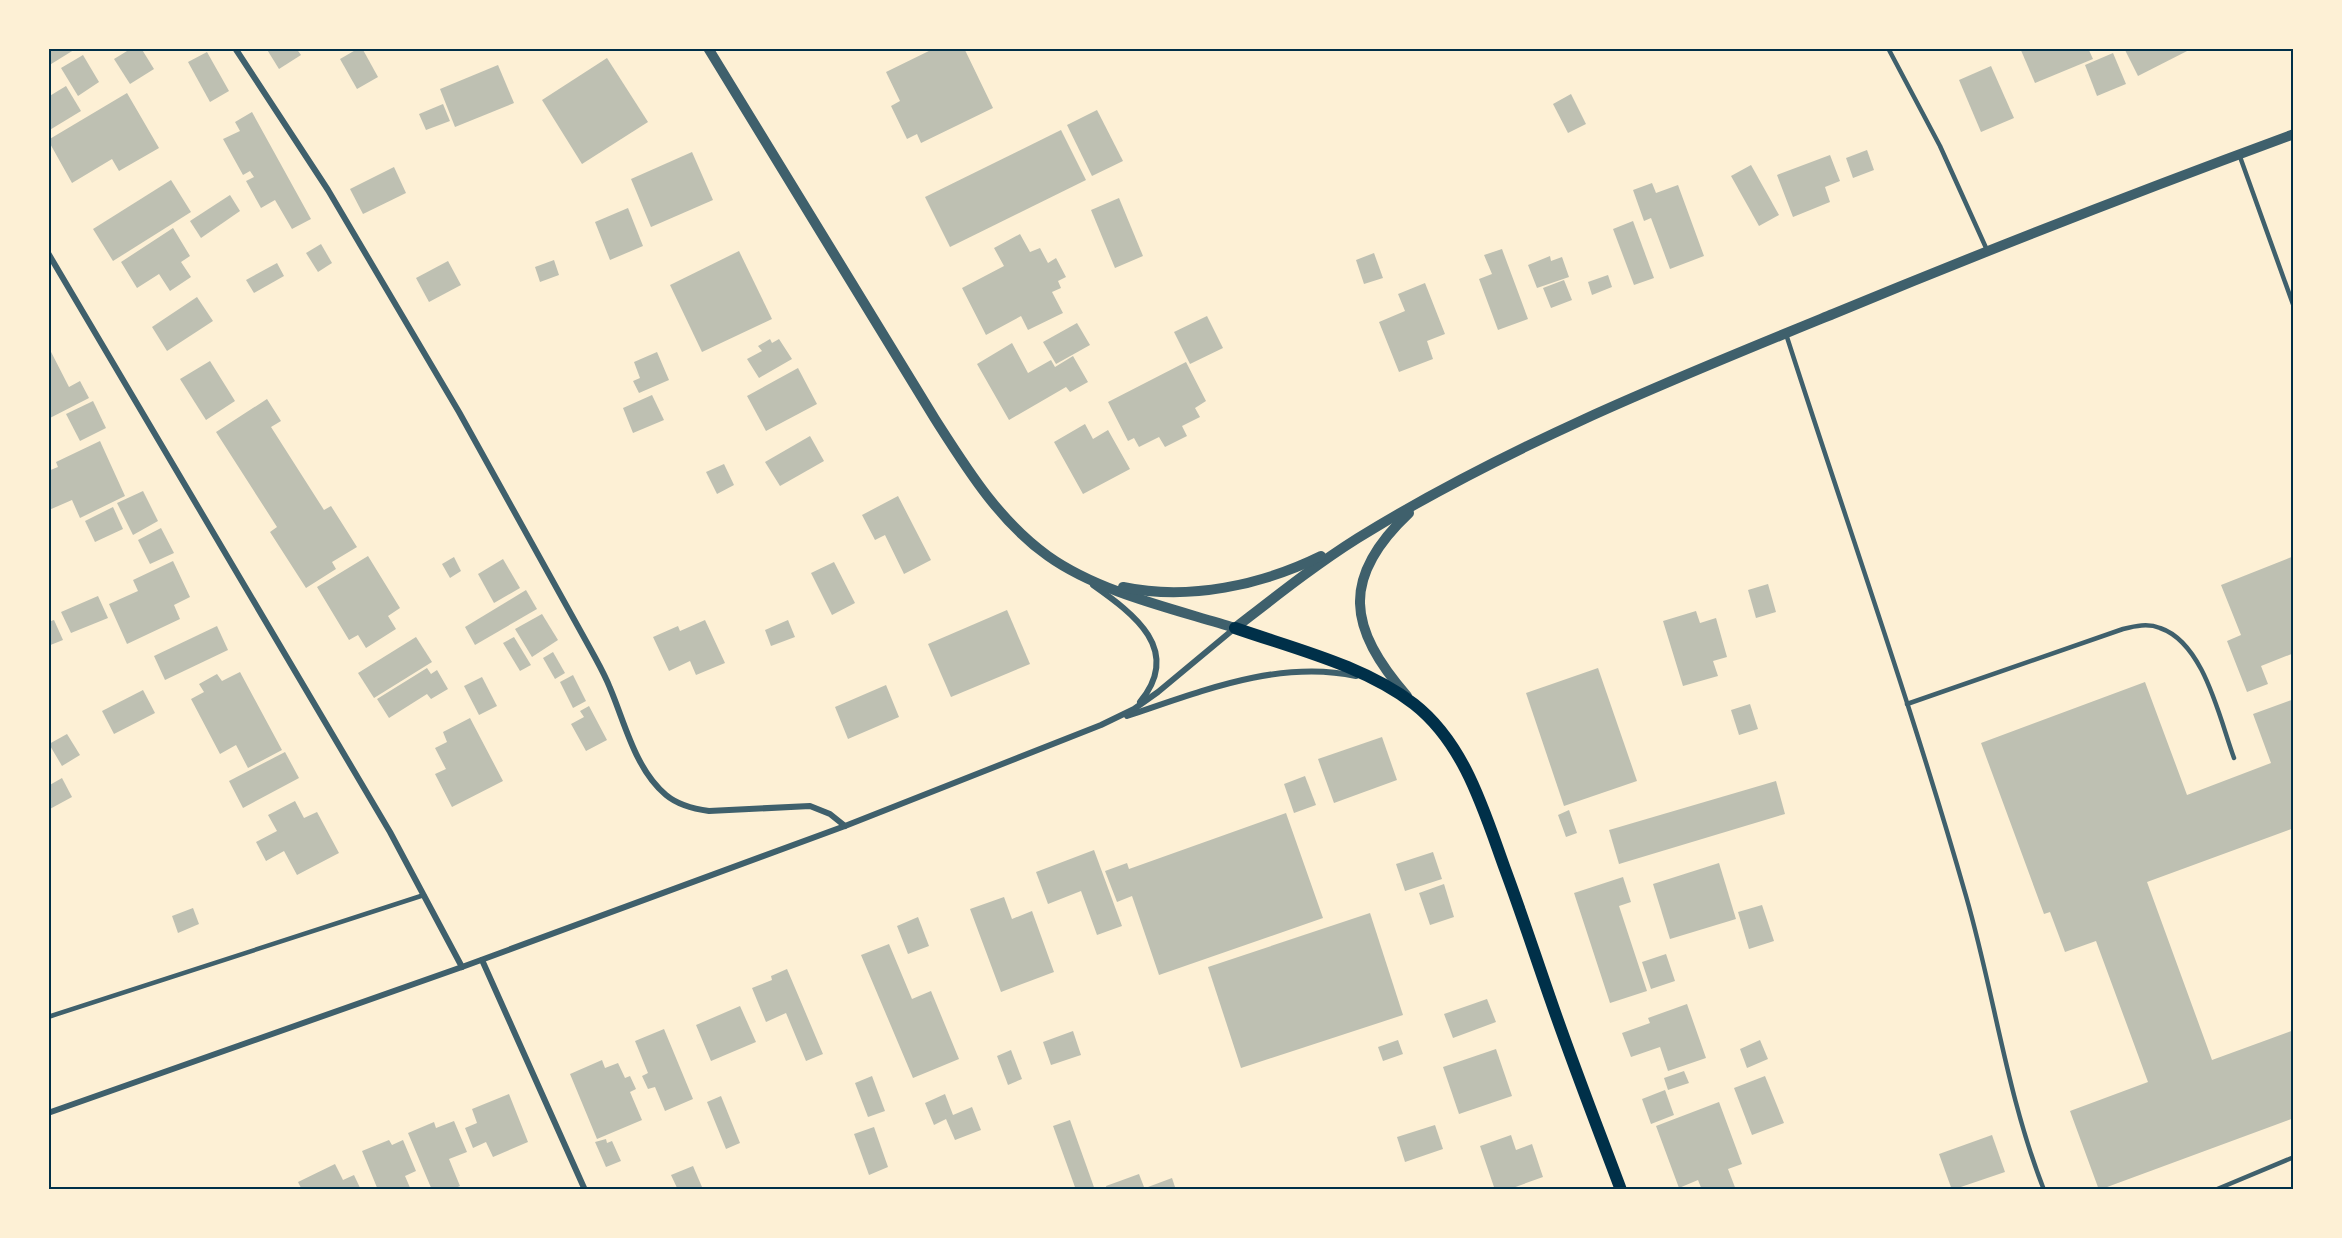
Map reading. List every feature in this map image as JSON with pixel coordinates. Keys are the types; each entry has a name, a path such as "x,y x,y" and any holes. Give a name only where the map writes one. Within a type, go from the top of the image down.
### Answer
{"main road":[{"path":"1235,628 1350,668 1375,680 1415,705 1435,723 1451,744 1465,767 1478,797 1620,1190"}],"street":[{"path":"234,48 328,190 459,412 605,676 638,755 656,786 667,796 693,809 709,811 810,806 830,814 845,826"},
{"path":"708,48 965,465 992,502 1013,525 1049,557 1069,568 1131,596 1235,628"},
{"path":"48,1113 482,960 845,826 1101,725 1134,710 1319,563 1359,537 1439,492 1549,436 1785,333 1987,251 2294,134"},
{"path":"48,253 372,802 462,967"},
{"path":"1415,705 1387,671 1367,636 1360,603 1362,585 1367,566 1377,548 1410,512 1439,492"},
{"path":"1096,582 1154,591 1179,592 1224,586 1258,580 1287,571 1359,537"},
{"path":"1069,568 1135,617 1146,630 1155,648 1157,664 1154,680 1134,710"},
{"path":"1101,725 1217,687 1264,676 1322,672 1348,674 1375,680"},
{"path":"482,960 585,1190"}],"lane":[{"path":"1888,48 1940,146 1987,251"},
{"path":"2239,154 2294,307"},
{"path":"1785,333 1907,704 1966,898 2025,1136 2044,1190"},
{"path":"1907,704 2123,628 2141,625 2158,627 2174,634 2188,647 2201,667 2234,758"},
{"path":"48,1017 424,895"},
{"path":"2215,1190 2294,1157"}],"building":[{"path":"48,48 77,48 48,66"},
{"path":"132,48 141,48 154,69 130,84 114,59"},
{"path":"266,48 296,48 301,55 279,69"},
{"path":"362,48 378,77 357,89 340,59"},
{"path":"935,48 964,48 993,108 921,143 917,134 907,139 891,106 900,101 886,72"},
{"path":"2020,48 2088,48 2093,59 2035,83"},
{"path":"2124,48 2193,48 2138,76"},
{"path":"207,52 229,91 210,102 188,62"},
{"path":"2113,53 2126,84 2097,96 2085,65"},
{"path":"83,55 99,82 78,96 61,68"},
{"path":"607,58 648,122 582,164 542,100"},
{"path":"498,65 514,103 455,127 440,89"},
{"path":"1991,66 2014,118 1981,132 1959,80"},
{"path":"66,86 81,111 48,131 48,97"},
{"path":"127,93 159,148 119,171 112,159 72,183 48,140"},
{"path":"1571,94 1586,124 1568,133 1553,104"},
{"path":"443,104 450,121 426,130 419,114"},
{"path":"1097,110 1123,161 1092,176 1067,125"},
{"path":"252,112 311,219 292,229 275,200 261,208 246,181 254,177 250,171 243,175 223,139 240,131 235,122"},
{"path":"1061,130 1086,180 950,247 925,197"},
{"path":"1867,150 1874,170 1853,178 1846,158"},
{"path":"692,152 713,200 651,227 631,179"},
{"path":"1830,155 1840,181 1825,187 1830,202 1793,217 1777,175"},
{"path":"1751,165 1779,215 1759,226 1731,176"},
{"path":"394,167 406,193 363,214 350,189"},
{"path":"171,180 191,212 113,261 93,229"},
{"path":"1652,183 1656,193 1678,185 1704,256 1670,269 1651,218 1644,221 1633,190"},
{"path":"230,195 240,211 201,238 190,221"},
{"path":"1119,198 1143,256 1115,268 1091,210"},
{"path":"628,208 643,246 610,260 595,222"},
{"path":"1633,221 1654,278 1634,285 1613,229"},
{"path":"173,228 190,256 181,262 191,277 170,291 159,274 137,288 121,262"},
{"path":"1020,234 1030,252 1040,248 1048,263 1056,258 1066,277 1058,281 1061,288 1052,292 1063,313 1028,330 1021,316 986,335 962,288 1004,266 994,248"},
{"path":"321,244 332,263 318,272 306,253"},
{"path":"1502,249 1528,319 1498,330 1479,279 1492,274 1484,255"},
{"path":"739,251 772,319 702,352 670,285"},
{"path":"1374,253 1383,278 1364,284 1356,260"},
{"path":"1550,256 1551,261 1562,257 1569,277 1537,288 1528,265"},
{"path":"554,260 559,275 540,282 535,267"},
{"path":"448,261 461,285 429,302 416,278"},
{"path":"277,263 284,276 254,293 246,280"},
{"path":"1608,275 1612,287 1592,295 1588,282"},
{"path":"1564,280 1572,300 1551,308 1543,288"},
{"path":"1425,283 1445,334 1427,341 1433,359 1399,372 1379,322 1405,311 1398,294"},
{"path":"197,297 213,321 167,351 152,327"},
{"path":"1207,316 1223,348 1190,364 1174,332"},
{"path":"1077,323 1090,345 1056,364 1043,342"},
{"path":"770,339 772,343 779,339 792,359 759,378 747,359 762,351 758,346"},
{"path":"1012,343 1028,373 1051,360 1055,367 1073,356 1088,382 1070,392 1066,387 1009,420 977,364"},
{"path":"48,346 69,387 80,381 89,398 48,419"},
{"path":"657,352 669,380 639,393 633,381 640,378 634,362"},
{"path":"210,361 235,401 206,420 180,379"},
{"path":"1186,362 1206,401 1195,408 1200,417 1182,426 1187,436 1165,447 1159,437 1139,447 1134,438 1128,441 1108,402"},
{"path":"798,368 817,404 766,431 747,396"},
{"path":"652,395 664,420 633,433 623,408"},
{"path":"267,399 281,421 271,427 324,510 331,506 357,547 332,562 336,569 306,588 270,532 277,527 216,432"},
{"path":"93,401 106,428 80,441 66,414"},
{"path":"1085,424 1093,439 1108,430 1130,469 1083,494 1054,442"},
{"path":"810,436 824,461 780,486 765,462"},
{"path":"100,441 125,496 80,518 72,500 49,510 48,471 58,467 56,462"},
{"path":"724,464 734,485 717,494 706,472"},
{"path":"143,491 158,521 133,535 117,503"},
{"path":"898,496 931,560 904,574 885,535 875,540 862,515"},
{"path":"113,507 123,529 95,542 85,521"},
{"path":"161,528 174,553 150,564 138,540"},
{"path":"368,556 400,608 388,616 396,629 366,648 358,635 349,640 317,587"},
{"path":"2294,556 2294,653 2261,666 2268,684 2247,692 2227,641 2241,635 2221,585"},
{"path":"454,557 461,571 450,578 442,564"},
{"path":"503,559 520,588 494,603 478,574"},
{"path":"173,561 190,597 174,605 180,619 127,644 109,604 138,591 133,580"},
{"path":"834,562 855,603 832,615 811,573"},
{"path":"1768,584 1776,612 1756,618 1748,590"},
{"path":"526,590 537,609 475,645 465,627"},
{"path":"98,596 108,618 71,633 61,612"},
{"path":"1007,610 1030,664 951,697 928,644"},
{"path":"1696,611 1700,623 1716,618 1727,657 1713,661 1718,676 1683,686 1663,621"},
{"path":"542,614 558,640 532,657 515,629"},
{"path":"54,620 63,640 48,646 48,622"},
{"path":"705,620 725,663 696,675 690,661 669,671 653,637 678,626 680,631"},
{"path":"788,620 795,637 771,646 765,630"},
{"path":"217,626 228,650 165,680 154,656"},
{"path":"416,637 432,662 374,698 358,673"},
{"path":"514,637 531,665 520,671 503,643"},
{"path":"553,652 565,673 555,679 543,658"},
{"path":"427,668 431,674 437,670 448,689 431,699 427,694 389,718 377,699"},
{"path":"1598,668 1637,781 1564,806 1526,693"},
{"path":"240,672 282,750 248,768 236,745 220,754 191,699 204,692 199,684 217,674 222,681"},
{"path":"573,675 586,701 573,708 560,682"},
{"path":"482,677 497,706 479,715 464,686"},
{"path":"2145,682 2187,795 2271,763 2253,714 2294,699 2294,828 2147,882 2212,1060 2294,1030 2294,1118 2099,1190 2070,1111 2148,1082 2096,941 2065,952 2050,912 2044,914 1981,743"},
{"path":"886,685 899,717 848,739 835,707"},
{"path":"143,690 155,713 114,734 102,711"},
{"path":"1750,704 1758,729 1739,735 1731,710"},
{"path":"589,706 607,740 586,751 571,724 584,717 580,711"},
{"path":"470,718 503,781 452,807 435,774 446,769 435,748 447,742 443,732"},
{"path":"67,734 80,755 62,766 49,744"},
{"path":"1382,737 1397,780 1334,803 1318,759"},
{"path":"285,752 299,778 243,808 229,781"},
{"path":"1305,776 1316,805 1294,813 1284,784"},
{"path":"62,778 72,797 48,810 48,786"},
{"path":"1776,781 1785,814 1619,864 1609,830"},
{"path":"295,801 304,818 317,812 339,853 297,875 284,851 266,861 256,842 277,831 268,815"},
{"path":"1569,810 1577,833 1566,837 1558,815"},
{"path":"1286,813 1323,918 1159,975 1132,896 1117,902 1105,871 1127,863 1129,869"},
{"path":"1094,850 1122,926 1097,935 1081,891 1048,904 1036,872"},
{"path":"1433,852 1442,879 1405,891 1396,864"},
{"path":"1719,863 1736,919 1670,939 1653,884"},
{"path":"1623,877 1631,902 1619,906 1647,991 1610,1003 1574,893"},
{"path":"1444,884 1454,917 1430,925 1419,893"},
{"path":"1004,897 1012,919 1032,911 1054,972 1001,992 970,909"},
{"path":"1762,905 1774,941 1749,949 1738,912"},
{"path":"193,908 199,924 178,933 172,916"},
{"path":"1370,913 1403,1015 1241,1068 1208,967"},
{"path":"918,917 929,946 908,954 897,926"},
{"path":"889,944 912,999 931,991 959,1059 913,1078 861,955"},
{"path":"1666,954 1675,981 1651,989 1642,962"},
{"path":"787,969 823,1054 806,1061 786,1013 766,1022 752,988 772,980 771,976"},
{"path":"1487,999 1496,1022 1453,1038 1444,1014"},
{"path":"1687,1004 1706,1058 1668,1071 1660,1047 1631,1057 1622,1033 1650,1023 1648,1018"},
{"path":"740,1006 756,1042 711,1061 696,1025"},
{"path":"664,1029 693,1099 665,1111 655,1087 648,1089 642,1076 648,1073 635,1041"},
{"path":"1073,1031 1081,1055 1051,1065 1043,1042"},
{"path":"1398,1040 1403,1054 1383,1061 1378,1047"},
{"path":"1760,1040 1768,1059 1747,1068 1740,1049"},
{"path":"1496,1049 1512,1096 1459,1114 1443,1067"},
{"path":"1011,1050 1022,1079 1008,1085 997,1056"},
{"path":"602,1060 605,1068 618,1063 625,1078 630,1076 636,1089 630,1092 642,1120 597,1139 570,1074"},
{"path":"1684,1071 1689,1083 1668,1090 1664,1078"},
{"path":"872,1076 885,1111 868,1117 855,1083"},
{"path":"1765,1076 1784,1123 1752,1135 1734,1088"},
{"path":"1665,1090 1674,1115 1651,1124 1642,1099"},
{"path":"509,1094 528,1142 493,1157 486,1142 473,1148 465,1128 477,1123 472,1109"},
{"path":"945,1094 953,1115 972,1107 981,1130 955,1140 946,1119 934,1125 925,1103"},
{"path":"721,1096 740,1143 726,1149 707,1102"},
{"path":"1719,1102 1742,1164 1728,1169 1736,1190 1702,1190 1698,1180 1679,1188 1656,1126"},
{"path":"1070,1120 1095,1190 1076,1190 1053,1126"},
{"path":"454,1121 467,1152 449,1159 460,1186 451,1190 432,1190 408,1133 434,1122 436,1128"},
{"path":"1435,1125 1443,1149 1405,1162 1397,1137"},
{"path":"874,1127 888,1167 869,1175 854,1134"},
{"path":"1511,1135 1516,1150 1532,1144 1543,1177 1507,1190 1495,1190 1480,1146"},
{"path":"1992,1135 2005,1172 1952,1190 1939,1154"},
{"path":"606,1139 607,1143 612,1141 621,1161 606,1167 595,1142"},
{"path":"389,1140 392,1145 403,1140 416,1171 405,1176 411,1190 378,1190 362,1151"},
{"path":"335,1164 343,1180 354,1175 361,1190 302,1190 298,1182"},
{"path":"693,1166 702,1187 695,1190 678,1190 671,1175"},
{"path":"1139,1174 1144,1187 1134,1190 1107,1190 1106,1186"},
{"path":"1172,1178 1175,1187 1166,1190 1150,1190 1148,1187"}]}
